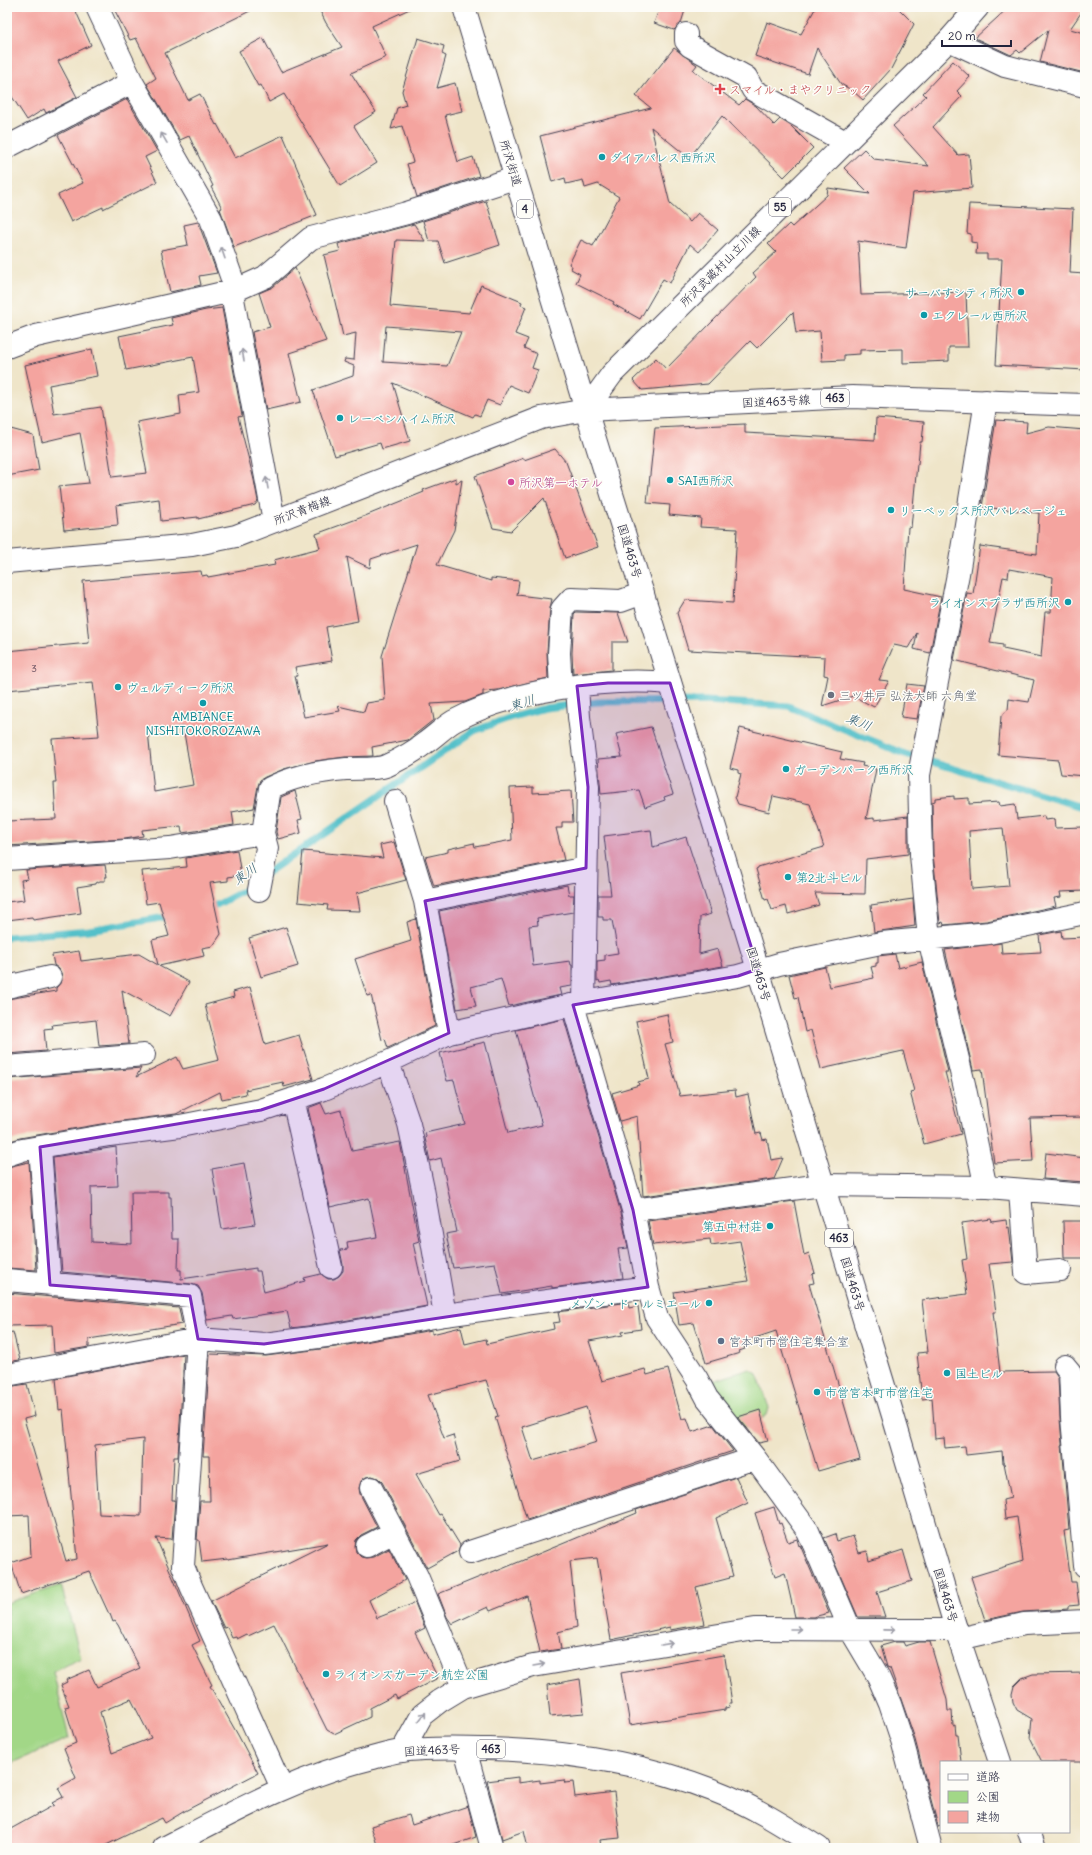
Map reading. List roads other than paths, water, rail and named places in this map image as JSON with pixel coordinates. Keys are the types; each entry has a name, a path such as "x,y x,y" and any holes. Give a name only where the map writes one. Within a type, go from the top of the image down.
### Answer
{"main road":[{"path":"97,7 132,82 211,219 236,290 233,299 274,521"},
{"name":"所沢街道","path":"464,7 586,410"},
{"name":"所沢武蔵村山立川線","path":"586,410 612,374 949,40 978,7"},
{"path":"686,34 686,41 690,46 746,77 753,90 845,142"},
{"path":"949,40 1005,66 1085,86"},
{"path":"7,147 132,82"},
{"path":"7,347 36,336 236,290 265,277 311,238 407,213 516,178"},
{"name":"国道463号線","path":"586,410 852,397 1085,405"},
{"path":"986,401 958,574 921,761 921,854 929,939 964,1084 984,1179 988,1188"},
{"name":"所沢青梅線","path":"7,562 192,545 236,536 542,418 586,410"},
{"name":"国道463号","path":"586,410 758,969 958,1634 1000,1761"},
{"path":"643,593 621,601 571,599 562,609 559,653 579,717 588,787 586,868 578,1003 633,1210 648,1287 657,1318 697,1378 707,1398 755,1458 808,1531 850,1629 878,1676 890,1704 902,1740 931,1848"},
{"path":"259,890 270,788 282,782 332,770 384,766 423,745 453,722 482,708 524,694 608,683 653,681 672,687"},
{"path":"395,801 425,901 449,1033"},
{"path":"7,859 265,840"},
{"path":"425,901 586,868"},
{"path":"7,1155 109,1134 187,1124 261,1110 324,1089 388,1062 449,1033 578,1003 738,976 758,969 881,943 989,933 1085,913"},
{"path":"7,987 50,977"},
{"path":"7,1067 144,1055"},
{"path":"388,1062 412,1139 423,1189 445,1315"},
{"path":"293,1099 331,1267"},
{"path":"40,1148 50,1285"},
{"path":"633,1210 822,1185 988,1188 1085,1195"},
{"path":"1020,1191 1026,1273 1060,1270"},
{"path":"7,1280 50,1285 190,1296 198,1339 183,1566 190,1586 282,1788"},
{"path":"7,1375 198,1339 264,1344 334,1335 445,1315 648,1287"},
{"path":"1065,1366 1070,1372 1072,1418 1085,1566"},
{"path":"470,1552 755,1458"},
{"path":"371,1488 417,1576 463,1687"},
{"path":"367,1546 394,1532"},
{"path":"402,1751 422,1715 440,1701 463,1687 533,1666 755,1629 850,1629 958,1634 1024,1624 1085,1621"},
{"path":"464,1749 492,1848"},
{"name":"国道463号","path":"164,1848 282,1788 346,1765 402,1751 464,1749 532,1750 604,1758 663,1772 723,1795 776,1821 819,1848"},
{"path":"1029,1833 1035,1848"}],"waterway":[{"name":"東川","path":"267,873 474,731 509,718 545,708 598,702 705,701 788,706 905,754 1085,808"},
{"name":"東川","path":"207,910 247,889 255,882"},
{"name":"東川","path":"7,937 89,930 172,916"}],"place":[{"name":"スマイル・まやクリニック","path":"720,89"},
{"name":"ダイアパレス西所沢","path":"602,157"},
{"name":"サーバすシティ所沢","path":"1021,292"},
{"name":"エクレール西所沢","path":"924,315"},
{"name":"レーベンハイム所沢","path":"340,418"},
{"name":"SAI西所沢","path":"670,480"},
{"name":"所沢第一ホテル","path":"511,482"},
{"name":"リーベックス所沢バレベージェ","path":"891,510"},
{"name":"ライオンズプラザ西所沢","path":"1068,602"},
{"name":"ヴェルディーク所沢","path":"118,687"},
{"name":"三ツ井戸 弘法大師 六角堂","path":"831,695"},
{"name":"AMBIANCE NISHITOKOROZAWA","path":"203,703"},
{"name":"ガーデンパーク西所沢","path":"786,769"},
{"name":"第2北斗ビル","path":"788,877"},
{"name":"第五中村荘","path":"770,1226"},
{"name":"メゾン・ド・ルミエール","path":"709,1303"},
{"name":"宮本町市営住宅集合室","path":"721,1341"},
{"name":"国土ビル","path":"947,1373"},
{"name":"市営宮本町市営住宅","path":"817,1392"},
{"name":"ライオンズガーデン航空公園","path":"326,1674"}]}
